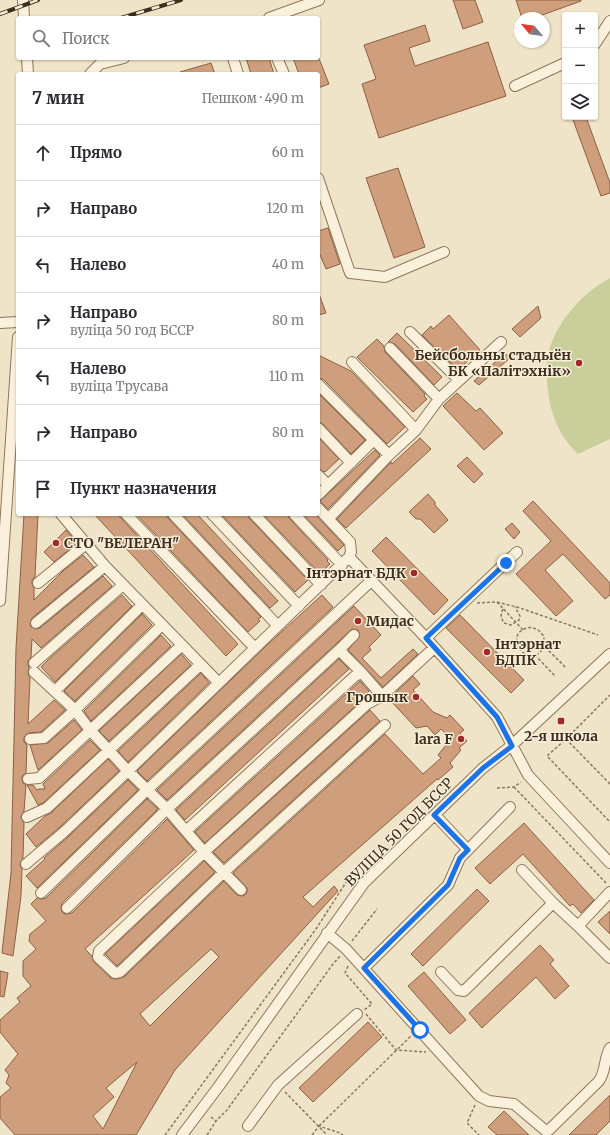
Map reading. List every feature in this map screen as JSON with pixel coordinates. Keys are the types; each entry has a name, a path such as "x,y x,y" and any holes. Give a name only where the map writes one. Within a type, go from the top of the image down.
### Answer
{"street":[{"path":"23,0 24,16"},
{"path":"275,16 319,0"},
{"path":"598,39 610,21"},
{"path":"26,60 28,72"},
{"path":"92,72 100,64 116,60"},
{"path":"234,60 237,72"},
{"path":"278,60 283,72"},
{"path":"515,86 562,64"},
{"path":"320,184 350,273 385,277 444,252"},
{"path":"0,323 16,322"},
{"path":"410,332 459,380"},
{"path":"328,519 389,455 416,430 439,399 501,342"},
{"path":"390,348 439,399"},
{"path":"352,362 416,430"},
{"path":"0,601 16,365"},
{"path":"320,386 389,455"},
{"path":"320,430 351,463"},
{"path":"320,493 374,440"},
{"path":"320,477 328,485"},
{"path":"26,864 64,832 345,561 351,552 350,542 320,510"},
{"path":"63,516 105,566 219,683"},
{"path":"128,516 255,648"},
{"path":"175,516 278,626"},
{"path":"214,516 299,606"},
{"path":"256,516 321,585"},
{"path":"296,516 345,561 371,581 426,638 497,717 528,774 610,863"},
{"path":"38,583 86,544"},
{"path":"426,638 517,552"},
{"path":"36,623 105,566"},
{"path":"40,893 147,790 371,581"},
{"path":"123,585 34,667 55,691 75,710 90,730 128,771 167,809 204,852 241,890"},
{"path":"55,691 142,604"},
{"path":"30,739 44,738 75,710 162,625"},
{"path":"67,908 167,809 354,635"},
{"path":"28,779 39,778 182,645"},
{"path":"385,725 224,872 120,972 115,973 98,957 100,951 204,852 367,704 382,696 434,648"},
{"path":"338,650 362,673 382,696"},
{"name":"ВУЛІЦА 50 ГОД БССР","path":"182,1135 219,1086 364,883 483,768 512,746 610,654"},
{"path":"27,817 46,808 110,750 200,664"},
{"path":"186,831 355,676 362,673"},
{"path":"364,968 448,885 460,858 510,807"},
{"path":"434,815 468,850"},
{"path":"522,870 553,903 610,958"},
{"path":"578,926 610,892"},
{"path":"441,972 458,990 464,991 553,903"},
{"path":"327,933 346,954 364,968 479,1096 488,1101 514,1104 518,1106 546,1131 549,1130 599,1082 602,1077 607,1053 610,1048"},
{"path":"248,1126 278,1085 358,1014"}],"path":[{"path":"463,603 497,602 515,606 598,635"},
{"path":"497,602 523,630"},
{"path":"503,609 501,618 504,623 511,625 519,620 520,616 515,606"},
{"path":"532,628 543,635 544,644 542,649 535,655 526,655 519,650 517,646 517,637 523,630 532,628"},
{"path":"544,644 565,667"},
{"path":"535,655 555,676"},
{"path":"610,695 547,756 610,822"},
{"path":"566,739 610,784"},
{"path":"497,788 514,787 524,779"},
{"path":"514,787 610,887"},
{"path":"165,1135 316,929 352,873"},
{"path":"207,1135 216,1121 227,1110 333,964 342,954 346,954 377,909"},
{"path":"349,964 345,973 372,1004 363,1011 396,1050 431,1053"},
{"path":"312,1135 319,1126 411,1035"},
{"path":"278,1085 328,1135"},
{"path":"479,1096 467,1123 479,1135"},
{"path":"211,1117 216,1121"},
{"path":"319,1126 343,1135"}],"green space":[{"name":"Бейсбольны стадыён БК «Палітэхнік»","path":"610,278 610,439 578,454 561,433 551,409 546,374 547,360 557,332 571,310 589,292"}],"building":[{"path":"453,0 475,0 483,22 463,29"},
{"path":"516,0 581,0 550,12 520,12"},
{"path":"425,25 430,41 409,48 415,66 488,42 506,96 379,138 362,84 376,79 364,45"},
{"path":"247,60 270,60 273,72 250,72"},
{"path":"294,60 320,60 329,84 320,87 320,72 298,72"},
{"path":"211,63 214,72 180,72"},
{"path":"573,120 587,120 610,183 610,193 601,196"},
{"path":"398,168 425,247 394,258 366,178"},
{"path":"328,228 340,264 326,269 320,255 320,230"},
{"path":"320,297 326,313 320,314"},
{"path":"538,306 541,318 520,337 512,329"},
{"path":"449,315 480,350 458,370 422,335 431,326 433,329"},
{"path":"397,333 442,377 434,385 395,344 388,342"},
{"path":"377,339 384,346 385,352 425,394 424,396 427,399 413,412 357,357"},
{"path":"505,353 510,358 479,385 474,381"},
{"path":"320,356 351,371 405,427 387,444 323,379 320,378"},
{"path":"457,393 476,411 480,408 503,433 484,450 443,406"},
{"path":"320,395 365,440 351,454 323,424 320,423"},
{"path":"420,438 431,449 346,528 337,519 391,462 392,464"},
{"path":"320,439 339,459 325,472 320,470"},
{"path":"375,450 380,455 328,509 320,501"},
{"path":"467,457 483,474 474,483 457,466"},
{"path":"428,494 448,520 434,533 420,519 416,519 409,512"},
{"path":"533,501 610,583 610,595 605,599 563,554 545,570 573,601 556,616 516,574 551,541 523,511"},
{"path":"24,516 38,516 35,577 32,580 34,600 63,571 83,555 94,567 32,618 30,624 31,627 37,629 40,628 103,576 112,586 41,648 32,639 31,657 28,661 28,674 30,678 28,724 54,700 65,710 41,732 29,733 24,737 24,742 27,745 26,773 22,776 23,783 26,785 24,811 21,817 24,823 23,858 20,865 22,869 21,896 13,956 2,953 11,873 16,648"},
{"path":"96,516 119,516 238,644 226,656"},
{"path":"138,516 168,516 261,617 258,619 260,621 248,632"},
{"path":"184,516 199,516 278,601 270,608"},
{"path":"223,516 248,516 308,580 295,592"},
{"path":"265,516 288,516 328,560 327,561 330,564 320,574"},
{"path":"305,516 317,516 344,545 338,551"},
{"path":"512,523 520,532 514,539 505,529"},
{"path":"66,530 77,543 54,562 44,552"},
{"path":"386,537 448,600 434,615 372,551"},
{"path":"122,595 132,606 55,682 41,667"},
{"path":"322,595 333,607 147,781 137,771 267,645"},
{"path":"354,606 381,635 369,647 371,650 362,658 381,678 413,649 418,654 383,687 348,650 360,636 358,630 352,629 167,800 157,790"},
{"path":"142,614 152,625 75,701 64,691"},
{"path":"460,615 524,680 511,693 446,628"},
{"path":"161,635 171,646 91,721 84,711"},
{"path":"181,654 191,665 109,741 99,731"},
{"path":"339,659 349,669 185,820 176,810"},
{"path":"201,673 209,683 128,762 118,751"},
{"path":"413,676 420,684 413,690 433,712 447,718 450,715 464,730 460,733 467,741 459,748 461,750 450,763 453,767 438,780 437,779 303,897 313,907 334,886 338,891 175,1070 136,1135 15,1135 0,1118 0,1097 11,1088 6,1083 9,1075 5,1070 18,1054 0,1032 0,1020 20,1002 17,998 31,986 23,976 23,961 36,949 29,941 30,934 46,921 31,904 37,898 46,898 147,799 158,809 62,903 61,907 62,912 65,914 72,913 167,819 194,850 85,949 92,956 94,962 111,978 116,979 124,977 224,881 237,895 245,895 247,888 233,873 385,734 423,774 441,758 438,755 451,739 441,729 435,735 427,726 416,728 389,699","holes":["211,949 219,957 150,1026 140,1014","137,1062 130,1076 103,1129 93,1116 114,1097 106,1088"]},
{"path":"360,681 369,691 360,700 361,701 205,843 195,832"},
{"path":"370,710 380,721 224,863 213,852"},
{"path":"74,720 82,730 38,770 30,745 48,743"},
{"path":"90,740 100,750 43,803 38,805 27,785 33,785 37,790 45,789 43,784"},
{"path":"108,759 119,771 60,827 36,847 26,834 45,816 51,813"},
{"path":"128,780 138,790 37,888 26,876"},
{"path":"524,823 594,900 581,913 573,904 570,906 523,854 490,884 475,868"},
{"path":"204,861 215,872 117,966 105,954"},
{"path":"477,889 489,901 423,966 411,954"},
{"path":"610,911 610,934 598,922"},
{"path":"540,945 554,960 550,964 569,986 555,999 536,977 482,1028 469,1013"},
{"path":"0,971 8,973 4,997 0,996"},
{"path":"424,972 466,1020 450,1034 408,986"},
{"path":"368,1022 382,1037 313,1102 299,1088"},
{"path":"610,1095 610,1121 596,1135 569,1135"},
{"path":"504,1111 529,1135 497,1135 488,1127"}],"railway":[{"path":"0,14 38,0"},
{"path":"128,16 181,0"}],"place":[{"name":"Бейсбольны стадыён БК «Палітэхнік»","path":"579,363"},
{"name":"СТО \"ВЕЛЕРАН\"","path":"56,543"},
{"name":"Інтэрнат БДК","path":"414,573"},
{"name":"Мидас","path":"358,621"},
{"name":"Інтэрнат БДПК","path":"487,652"},
{"name":"Грошык","path":"416,697"},
{"name":"2-я школа","path":"561,721"},
{"name":"lara F","path":"461,739"}],"route":[{"path":"420,1030 364,968 448,885 460,858 468,850 434,815 483,768 512,746 497,717 426,638 506,563"}]}
